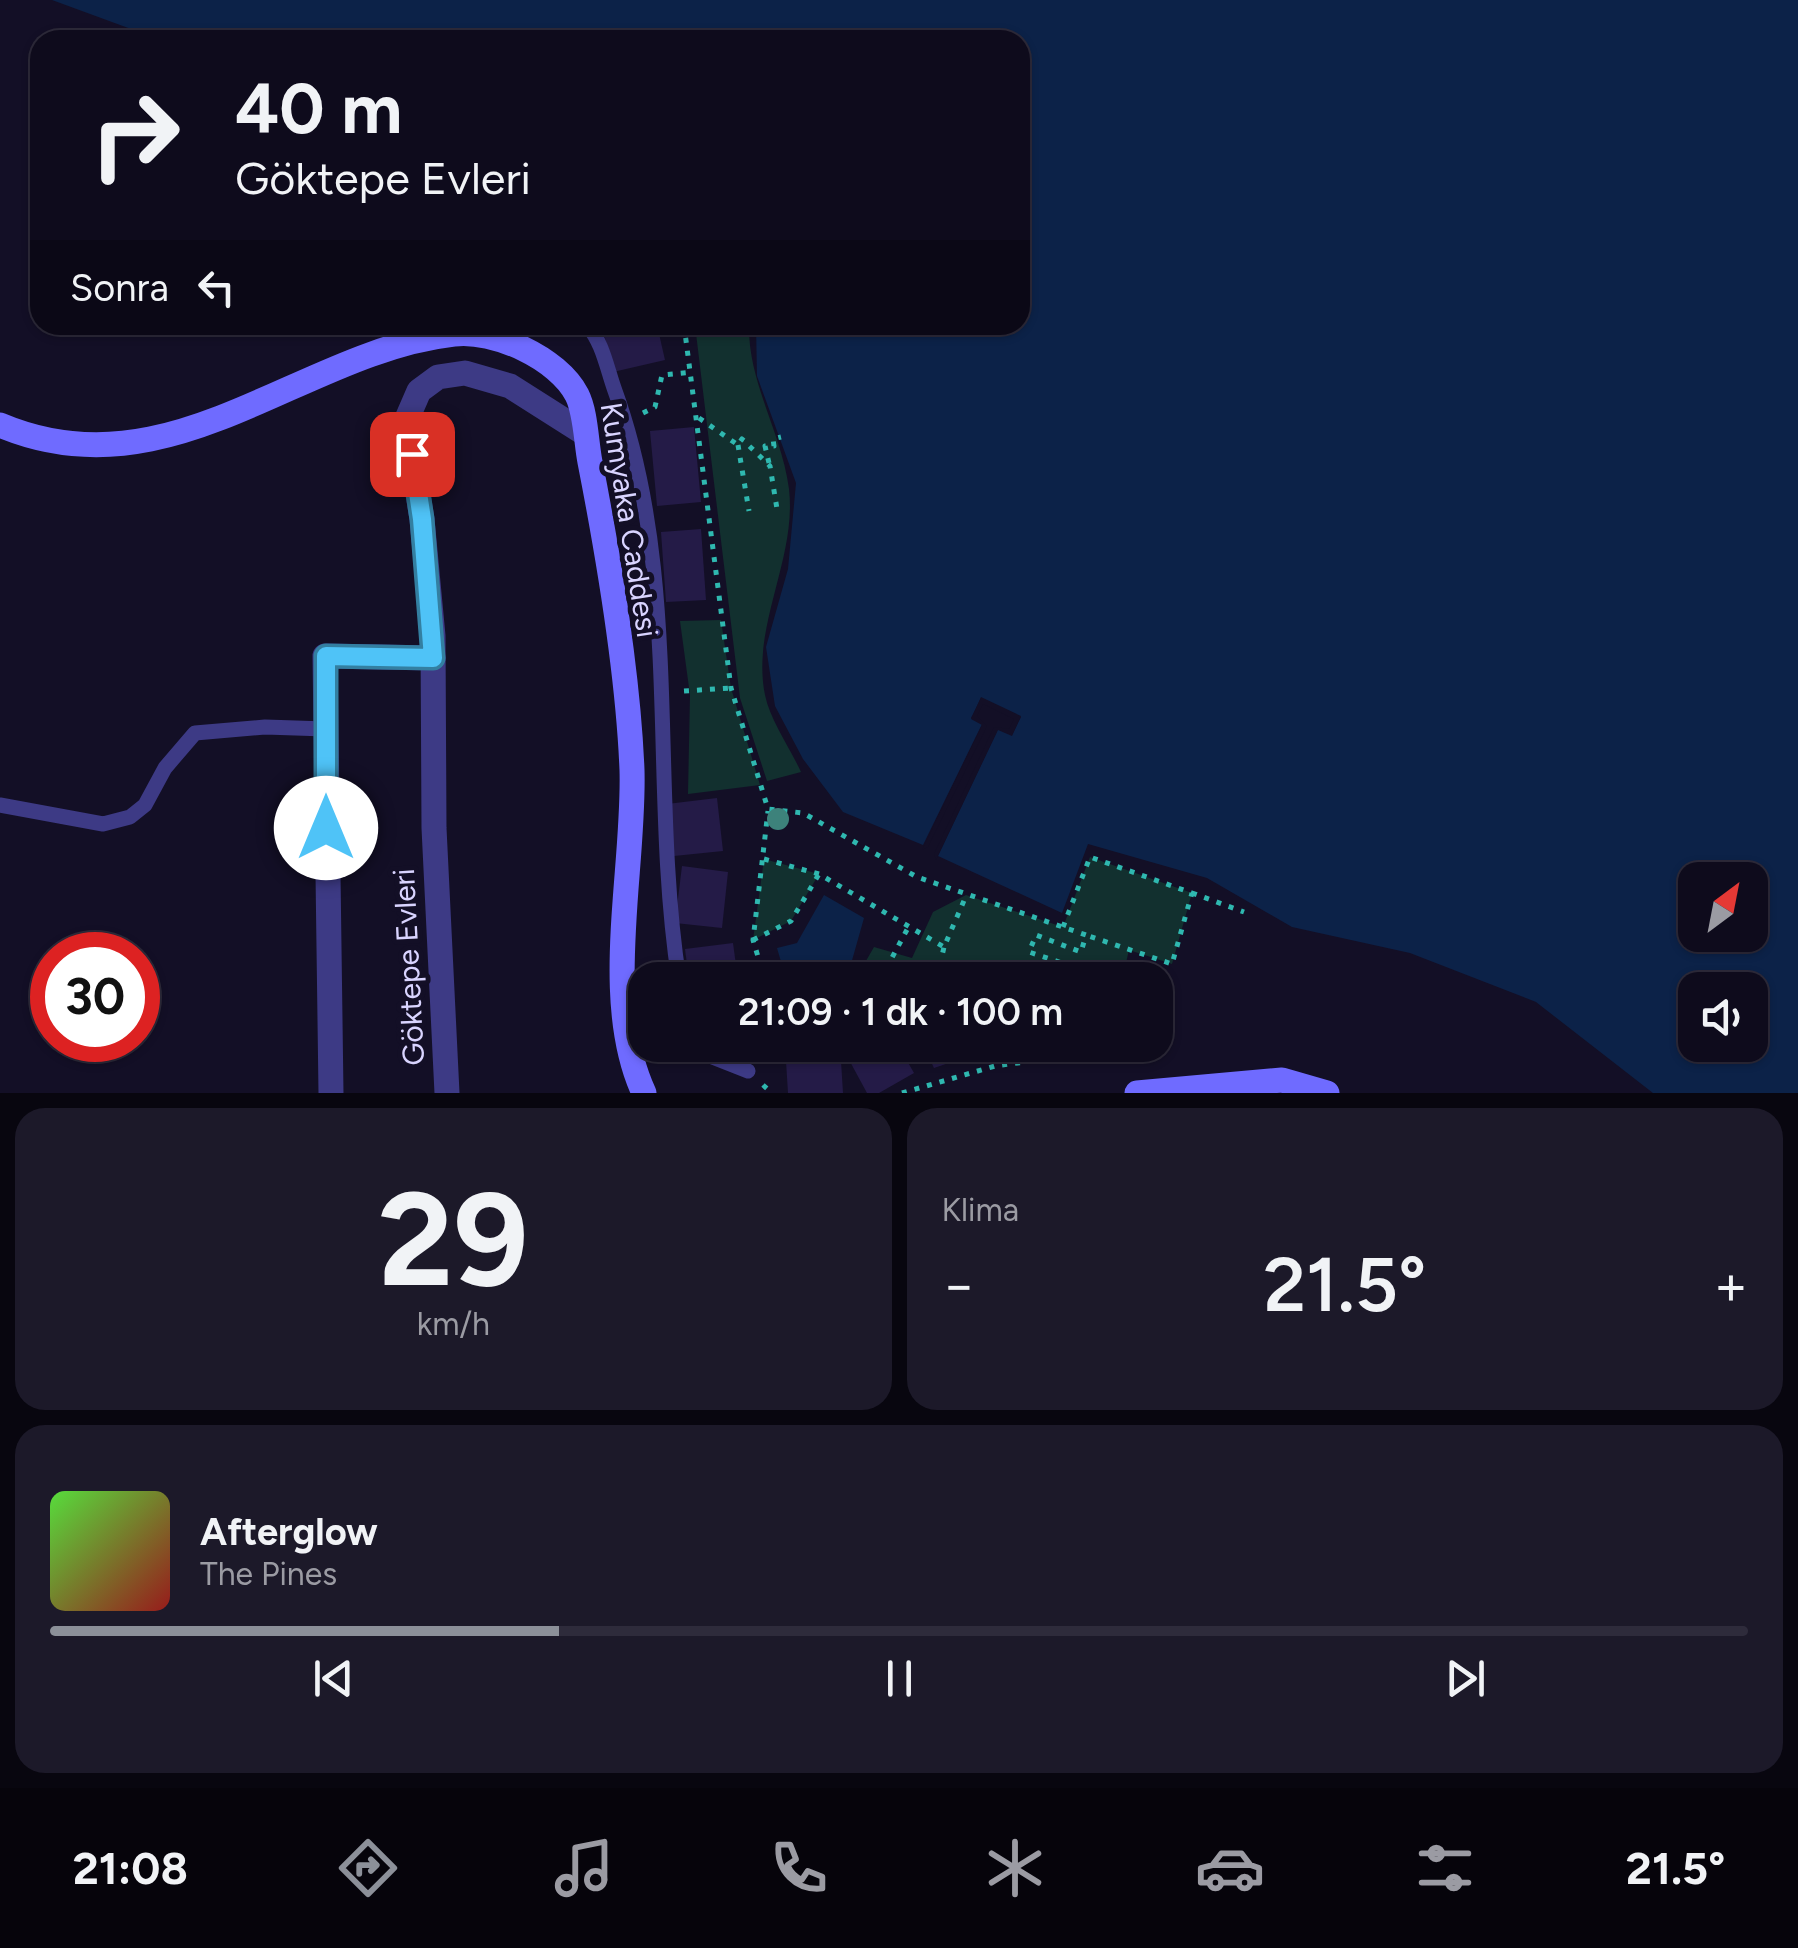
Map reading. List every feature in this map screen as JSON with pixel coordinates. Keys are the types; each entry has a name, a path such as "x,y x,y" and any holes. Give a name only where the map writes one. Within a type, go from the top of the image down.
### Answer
{"main road":[{"name":"Kumyaka Caddesi","path":"0,425 30,438 131,444 244,411 410,338 438,335"},
{"name":"Kumyaka Caddesi","path":"510,335 532,350 576,394 606,541 632,770 625,1022 644,1093"},
{"path":"1137,1093 1282,1080 1327,1093"}],"street":[{"name":"Göktepe Evleri","path":"447,1093 434,828 433,658 422,519 406,421 420,391 438,377 465,372 510,386 584,433"},
{"path":"331,1093 326,656 433,658"}],"lane":[{"path":"592,335 626,422 639,474 663,692 669,918 676,962"},
{"path":"0,804 103,824 130,817 144,805 165,768 196,733 265,727 326,728"},
{"path":"725,1062 748,1071"}],"path":[{"path":"686,335 731,688 768,809 753,940 760,962"},
{"path":"626,422 655,407 662,375 693,372"},
{"path":"699,418 738,446"},
{"path":"777,508 764,446 774,446 773,439 781,437"},
{"path":"749,511 738,446 742,439 770,466"},
{"path":"663,692 731,688"},
{"path":"768,809 803,813 917,877 966,896 1172,964 1192,893"},
{"path":"1063,927 1090,858 1244,912"},
{"path":"764,859 819,874 944,947"},
{"path":"753,940 791,921 819,874"},
{"path":"940,962 966,896"},
{"path":"890,962 910,926"},
{"path":"1059,962 1029,952 1036,935 1080,952 1086,935"},
{"path":"902,1093 1017,1062"}],"green space":[{"path":"696,335 749,335 759,388 785,468 790,515 762,669 768,705 801,772 767,781 740,698"},
{"path":"721,620 731,688 760,785 688,794 690,695 680,621"},
{"path":"1090,857 1192,893 1173,962 1129,950 1126,962 865,962 874,947 912,958 933,912 966,895 1063,927"},
{"path":"764,859 819,874 791,921 753,940"}],"water":[{"path":"52,0 1798,0 1798,1093 1653,1093 1536,1002 1410,953 1292,927 1207,878 1088,844 1062,913 938,856 998,729 1012,735 1021,717 981,698 971,718 982,724 923,845 843,812 803,759 775,706 766,647 788,569 796,483 757,376 756,335 1030,335 1030,30 134,30"},
{"path":"824,895 864,918 852,962 781,962 777,948 797,943"}],"pier":[{"path":"981,697 1021,716 1012,736 998,730 936,860 934,854 994,727 1009,729 1014,719 983,704 977,716 987,726 928,847 922,850 982,725 971,719"}],"building":[{"path":"604,335 659,335 665,360 613,372"},
{"path":"694,427 701,502 657,506 650,431"},
{"path":"701,529 706,600 666,602 661,532"},
{"path":"717,798 723,851 674,856 667,804"},
{"path":"682,866 728,872 722,928 675,923"},
{"path":"733,943 736,962 687,962 685,949"},
{"path":"786,1062 841,1062 843,1093 788,1093"},
{"path":"850,1062 908,1062 914,1073 879,1093 867,1093"}],"route":[{"path":"326,828 326,656 433,658 422,519 412,454"}]}
